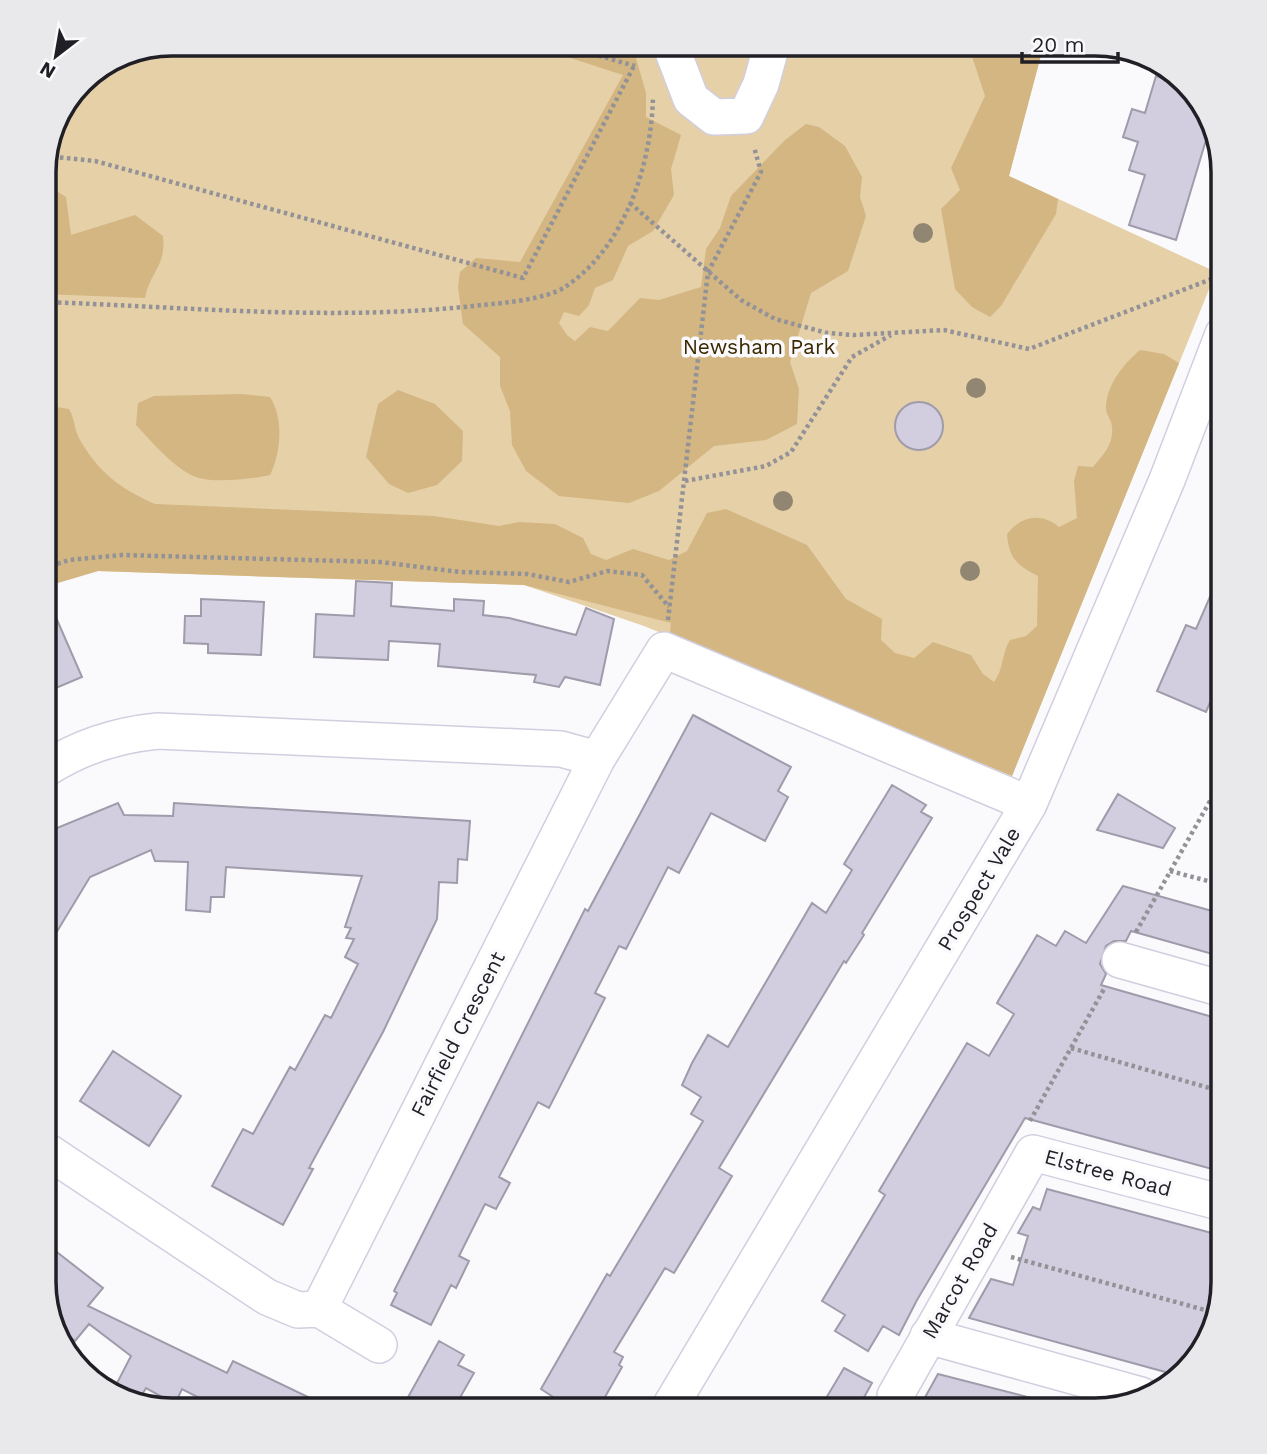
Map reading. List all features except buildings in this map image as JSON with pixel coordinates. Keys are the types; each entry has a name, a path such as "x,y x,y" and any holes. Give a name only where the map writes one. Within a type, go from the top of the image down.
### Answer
{"street":[{"path":"674,56 691,99 714,117 746,116 761,84 769,56"},
{"name":"Prospect Vale","path":"675,1398 1029,804 1167,480 1211,365"},
{"path":"664,650 1029,804"},
{"name":"Fairfield Crescent","path":"318,1309 597,759 664,650"},
{"path":"56,762 84,747 109,739 158,731 561,749 597,759"},
{"path":"1120,960 1211,986"},
{"name":"Elstree Road","path":"1033,1153 1211,1200"},
{"name":"Marcot Road","path":"895,1398 1033,1153"},
{"path":"56,1157 267,1297 298,1310 318,1309 379,1345"},
{"path":"928,1336 1131,1392"}],"path":[{"path":"599,56 634,66"},
{"path":"57,157 95,161 523,278 634,66 653,56"},
{"path":"56,302 367,314 510,302 562,289 599,258 630,203 646,160 653,92"},
{"path":"664,650 708,272 761,172 746,116"},
{"path":"630,203 741,300 775,319 827,333 893,334 944,330 1029,349 1211,279"},
{"path":"685,481 766,466 790,452 852,357 893,334"},
{"path":"56,564 69,559 122,555 380,562 460,572 527,574 569,582 607,570 642,575 669,607"},
{"path":"1170,871 1211,882"},
{"path":"1070,1048 1211,1089"},
{"path":"978,1248 1207,1311"}],"green space":[{"name":"Newsham Park","path":"172,56 1041,56 1009,176 1211,270 1211,284 1012,776 644,626 524,585 98,571 56,583 56,164 68,120 80,101 95,85 114,71 134,62"},
{"path":"564,56 635,56 646,93 646,117 681,135 671,169 674,195 653,231 628,246 613,280 595,288 589,305 579,316 564,312 559,323 575,341 590,327 608,331 640,298 659,300 701,287 706,249 720,228 731,196 785,140 806,124 819,127 845,146 862,177 860,197 866,216 848,271 811,293 790,362 799,389 797,424 766,440 714,446 659,491 629,503 559,496 526,471 512,445 510,411 500,386 500,357 463,324 458,287 460,272 476,258 520,262 623,75"},
{"path":"972,56 1041,56 1009,176 1058,199 1056,214 1001,306 990,317 972,307 955,289 941,209 960,190 951,168 985,96"},
{"path":"56,191 66,197 71,235 135,215 163,236 160,262 145,298 56,294"},
{"path":"1140,350 1164,354 1179,363 1012,776 670,634 671,623 524,585 98,571 56,583 56,407 69,409 78,436 103,471 121,486 155,504 434,516 499,526 519,522 555,524 583,538 591,554 606,560 633,549 669,560 687,551 707,513 726,509 807,545 846,599 882,619 881,640 895,653 914,658 933,642 971,655 983,674 994,682 1010,640 1026,636 1037,626 1038,576 1015,560 1007,534 1018,523 1032,518 1045,519 1059,527 1077,518 1074,481 1078,466 1093,467 1107,449 1112,424 1106,409 1107,398 1122,368"},
{"path":"398,390 435,404 463,431 462,461 437,485 408,493 389,484 366,457 378,404"},
{"path":"242,394 270,397 274,406 279,425 279,446 270,475 224,480 199,478 173,463 136,425 138,403 154,396"}]}
